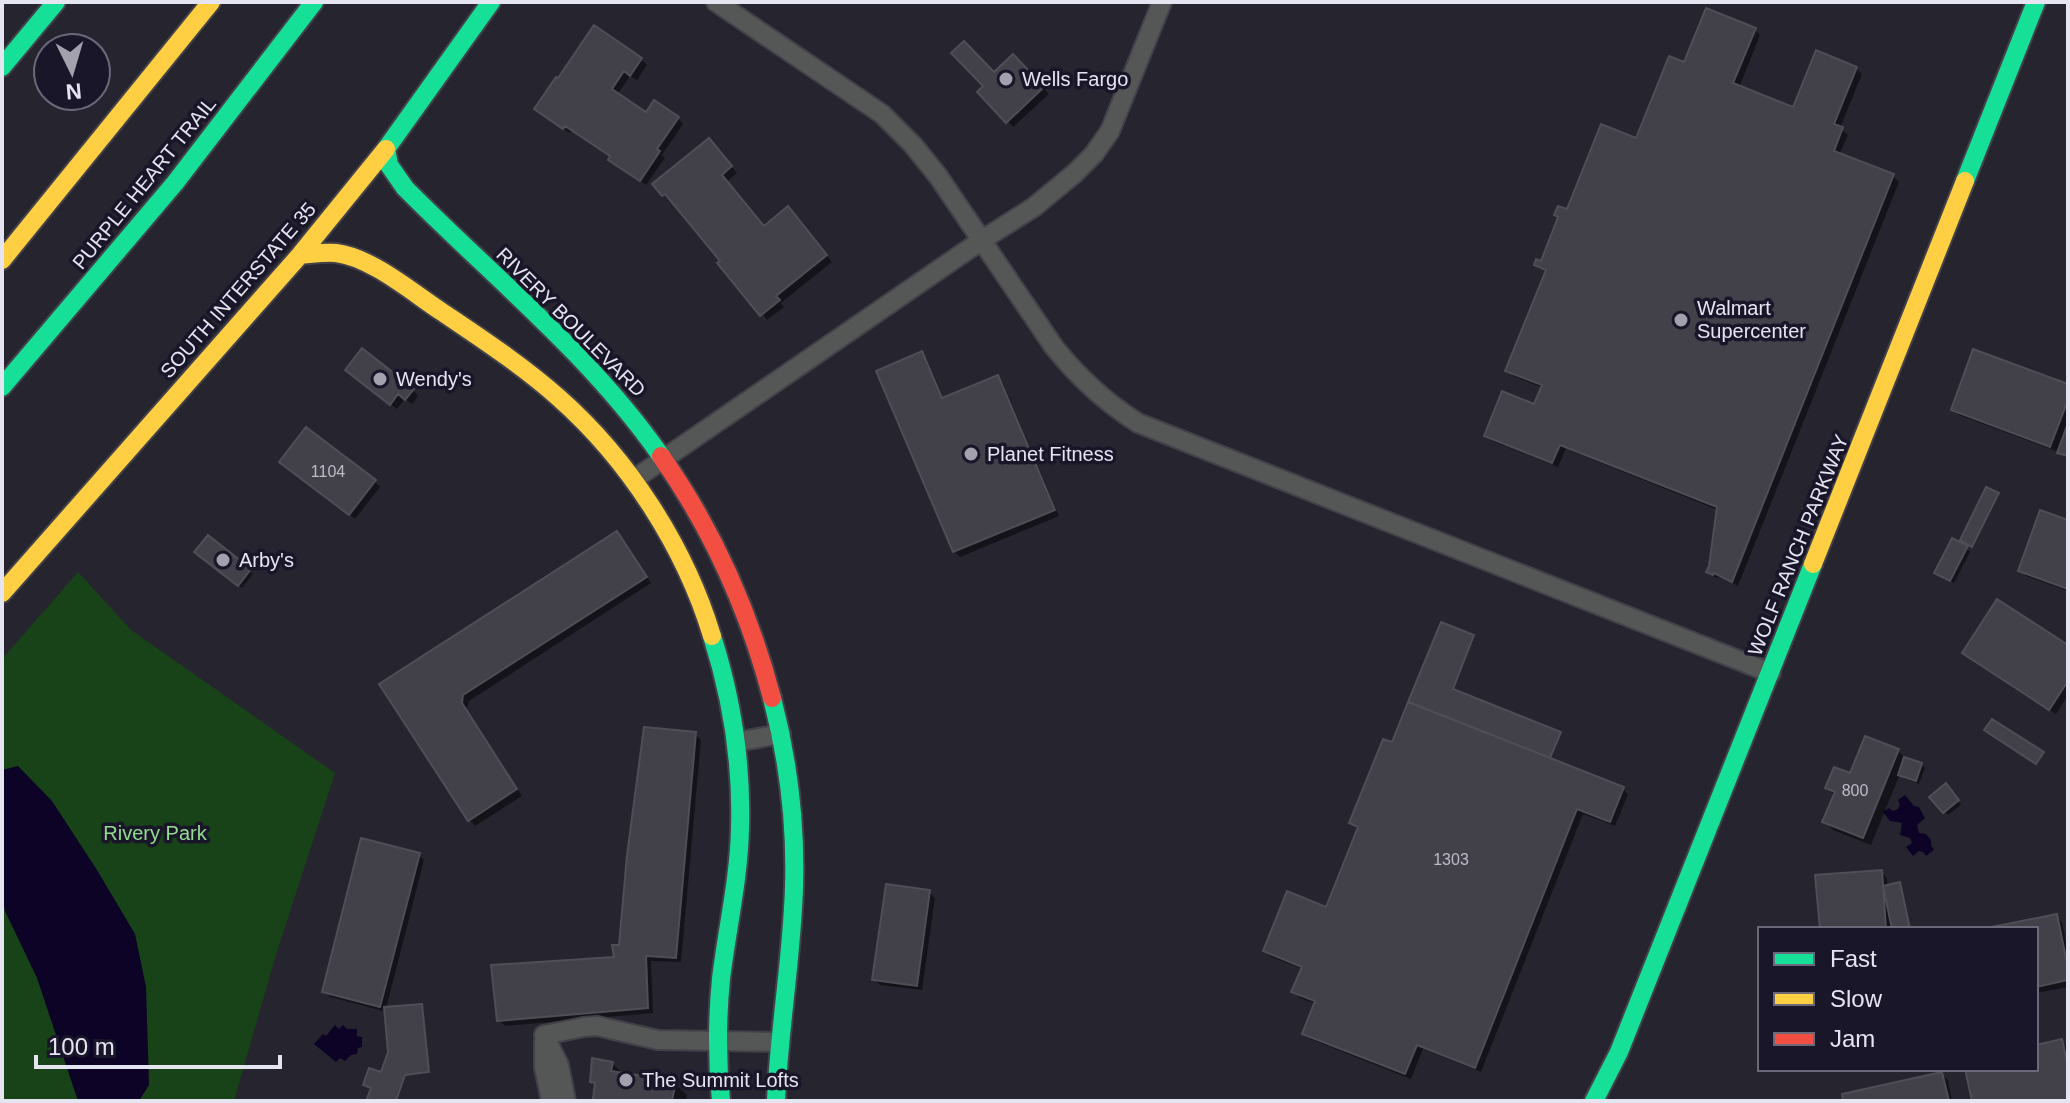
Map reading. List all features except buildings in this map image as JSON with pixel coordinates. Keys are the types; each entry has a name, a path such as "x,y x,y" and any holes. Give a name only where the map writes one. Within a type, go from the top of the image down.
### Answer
{"main road":[{"path":"2,67 56,2"},
{"path":"2,260 211,2"},
{"name":"PURPLE HEART TRAIL","path":"2,387 175,183 314,2"},
{"name":"SOUTH INTERSTATE 35","path":"2,593 300,255 386,149 491,2"},
{"name":"WOLF RANCH PARKWAY","path":"1594,1101 1619,1052 2036,2"},
{"name":"RIVERY BOULEVARD","path":"386,149 386,158 405,188 598,375 632,414 686,492 720,552 746,611 769,679 781,734 794,856 789,966 779,1042 776,1101"},
{"path":"300,255 330,252 358,259 520,365 551,390 601,440 633,480 674,542 700,597 722,665 739,772 740,830 721,983 718,1040 721,1101"}],"street":[{"path":"716,2 882,114 913,145 938,176 1054,347 1071,368 1114,408 1138,423 1771,673"},
{"path":"633,480 1034,207 1075,173 1094,154 1110,131 1162,2"},
{"path":"736,742 781,734"},
{"path":"544,1035 597,1026 658,1040 779,1042"},
{"path":"544,1035 544,1067 551,1101"},
{"path":"544,1035 559,1065 566,1101"}],"green space":[{"name":"Rivery Park","path":"78,572 131,630 335,773 275,958 234,1101 2,1101 2,659"}],"shaded area":[{"path":"18,766 52,801 135,934 146,987 149,1085 139,1101 78,1101 37,978 5,911 2,895 2,770"},
{"path":"1905,795 1914,806 1919,807 1925,818 1917,825 1919,833 1926,834 1931,840 1934,850 1926,856 1919,851 1913,856 1906,847 1912,843 1910,838 1900,835 1902,823 1890,821 1883,812 1889,808 1893,811 1898,809 1898,800"},
{"path":"335,1025 339,1029 343,1025 347,1029 357,1029 357,1036 362,1037 362,1047 345,1061 340,1058 336,1062 314,1044"}],"traffic: fast":[{"path":"2,67 56,2"},
{"path":"2,387 175,183 314,2"},
{"path":"386,149 491,2"},
{"path":"1965,181 2036,2"},
{"path":"386,149 389,165 405,188 572,350 603,383 661,456"},
{"path":"1594,1101 1619,1052 1813,564"},
{"path":"712,636 734,731 740,803 737,866 723,960 718,1025 721,1101"},
{"path":"772,698 790,792 794,839 791,940 776,1101"}],"traffic: slow":[{"path":"2,260 211,2"},
{"path":"2,593 300,255 386,149"},
{"path":"1813,564 1965,181"},
{"path":"300,255 336,253 377,268 502,353 585,422 652,507 687,570 712,636"}],"traffic: jam":[{"path":"661,456 697,513 727,572 752,634 772,698"}],"place":[{"name":"Wells Fargo","path":"1006,79"},
{"name":"Walmart Supercenter","path":"1681,320"},
{"name":"Wendy's","path":"380,379"},
{"name":"Planet Fitness","path":"971,454"},
{"name":"Arby's","path":"223,560"},
{"name":"The Summit Lofts","path":"626,1080"}]}
